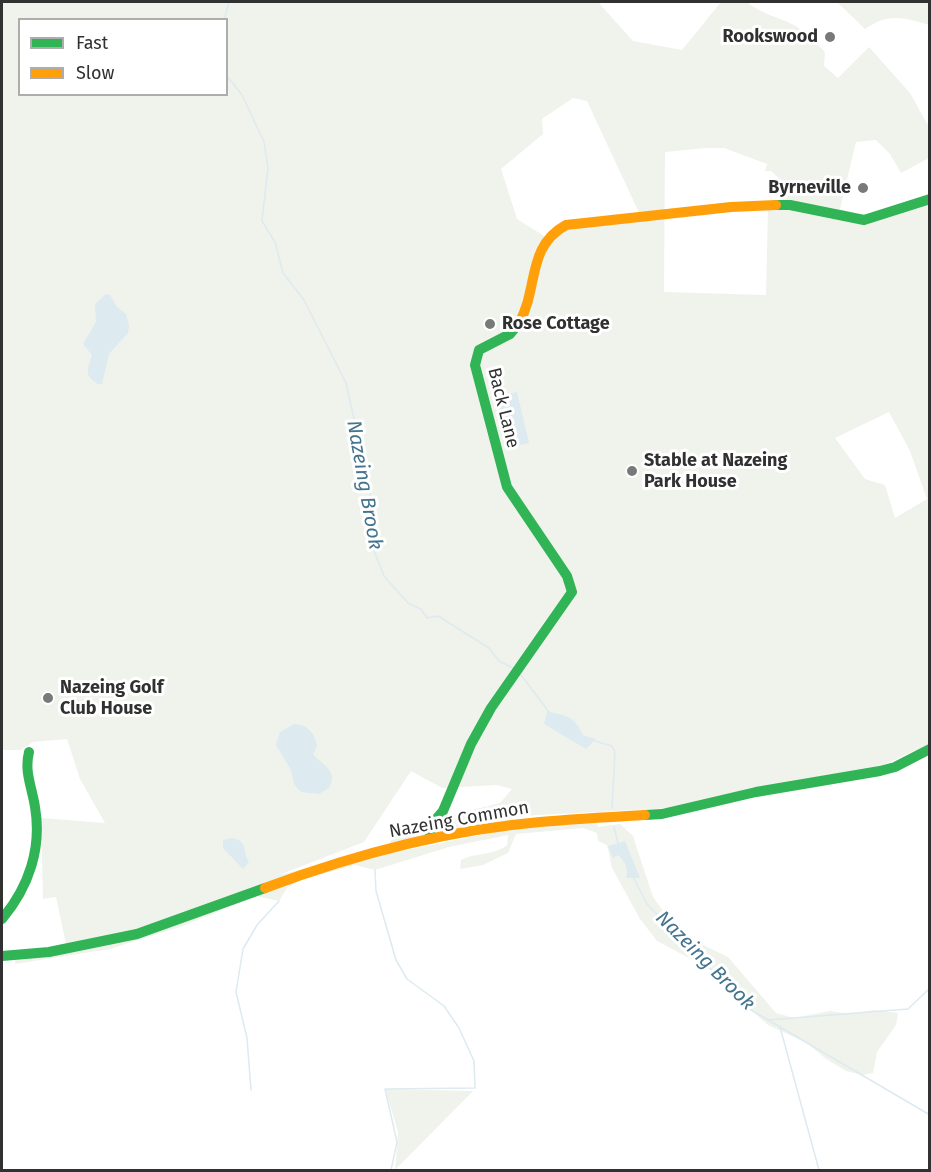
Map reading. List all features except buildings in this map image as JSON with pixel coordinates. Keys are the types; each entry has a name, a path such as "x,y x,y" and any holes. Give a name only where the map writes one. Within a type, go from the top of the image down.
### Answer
{"street":[{"name":"Back Lane","path":"429,839 432,824 443,811 471,744 491,708 572,592 567,576 507,487 475,365 479,350 510,334 522,320 538,257 547,236 566,225 735,207 804,206 864,220 930,199"},
{"name":"Nazeing Common","path":"2,956 49,952 137,934 176,922 315,869 429,839 538,822 662,814 780,787 870,774 896,767 930,750"},
{"path":"2,919 24,887 34,855 37,818 26,769 29,752"}],"shaded area":[{"path":"2,2 598,2 633,41 682,50 721,2 747,2 804,32 825,52 824,66 838,78 869,47 910,93 929,127 929,158 901,173 890,154 876,140 856,142 840,209 861,215 860,222 929,201 929,744 877,768 672,808 521,816 386,850 397,829 500,803 512,789 497,785 442,788 411,771 364,842 279,875 370,854 412,849 509,829 597,821 598,827 620,824 633,836 653,897 679,933 728,957 776,1013 794,1018 830,1011 849,1014 874,1010 898,1013 896,1025 877,1052 873,1073 863,1075 846,1071 826,1059 807,1043 768,1025 751,1010 732,986 706,967 657,941 640,919 612,868 607,845 598,841 597,833 583,828 516,834 508,853 483,865 460,869 461,860 496,851 507,845 508,835 449,847 375,870 355,865 298,881 287,888 279,901 256,896 180,927 110,949 15,964 16,958 67,949 56,897 43,899 41,818 105,823 80,779 67,739 33,742 21,750 2,750","holes":["573,98 587,101 641,217 558,230 549,239 517,219 501,169 543,134 542,119","724,148 767,164 765,171 771,171 783,182 782,205 768,206 766,295 664,292 665,152","889,412 910,451 927,499 895,518 885,485 865,479 835,438"]},
{"path":"837,2 929,2 929,25 896,18 881,20 865,29"},
{"path":"106,294 110,295 117,307 126,314 129,326 128,333 109,354 102,384 98,384 88,375 92,355 83,344 96,322 95,304"},
{"path":"517,392 529,443 508,448 496,397"},
{"path":"547,711 569,717 576,723 583,735 596,739 586,749 544,724"},
{"path":"294,724 303,726 312,733 317,746 313,754 331,773 332,782 329,788 319,794 301,792 294,784 291,770 276,745 280,732"},
{"path":"232,838 243,844 249,862 243,869 223,848 223,840"},
{"path":"625,841 640,878 626,878 627,869 624,863 618,855 613,858 608,846"},
{"path":"385,1089 473,1091 395,1170 398,1132"}],"waterway":[{"name":"Nazeing Brook","path":"225,18 229,2"},
{"name":"Nazeing Brook","path":"228,77 242,95 264,142 268,168 262,221 275,242 283,273 304,300 346,383 370,491 373,548 384,576 408,603 421,609 427,618 438,616 489,648 499,661 513,668"},
{"name":"Nazeing Brook","path":"521,675 549,712"},
{"name":"Nazeing Brook","path":"595,741 612,746 615,752 612,808"},
{"name":"Nazeing Brook","path":"614,827 618,843"},
{"path":"375,870 376,891 396,960 407,979 444,1006 459,1028 474,1061 475,1088 385,1089 397,1142 391,1170"},
{"name":"Nazeing Brook","path":"633,877 647,904 751,1010 930,1115"},
{"path":"251,1090 247,1038 236,992 243,949 257,925 279,901"},
{"path":"768,1020 908,1009 930,988"},
{"path":"780,1027 819,1170"}],"traffic: fast":[{"path":"776,205 790,205 864,220 930,199"},
{"path":"429,839 432,824 443,811 471,744 491,708 572,592 567,576 507,487 475,365 479,350 510,334 519,323"},
{"path":"645,815 662,814 756,792 880,771 895,767 930,749"},
{"path":"2,919 20,894 35,852 37,822 28,773 29,752"},
{"path":"2,956 49,952 137,934 265,888"}],"traffic: slow":[{"path":"519,323 525,310 539,256 553,234 566,225 731,207 776,205"},
{"path":"265,888 366,855 470,831 540,822 645,815"}],"place":[{"name":"Rookswood","path":"830,37"},
{"name":"Byrneville","path":"863,188"},
{"name":"Rose Cottage","path":"490,324"},
{"name":"Stable at Nazeing Park House","path":"632,471"},
{"name":"Nazeing Golf Club House","path":"48,698"}]}
